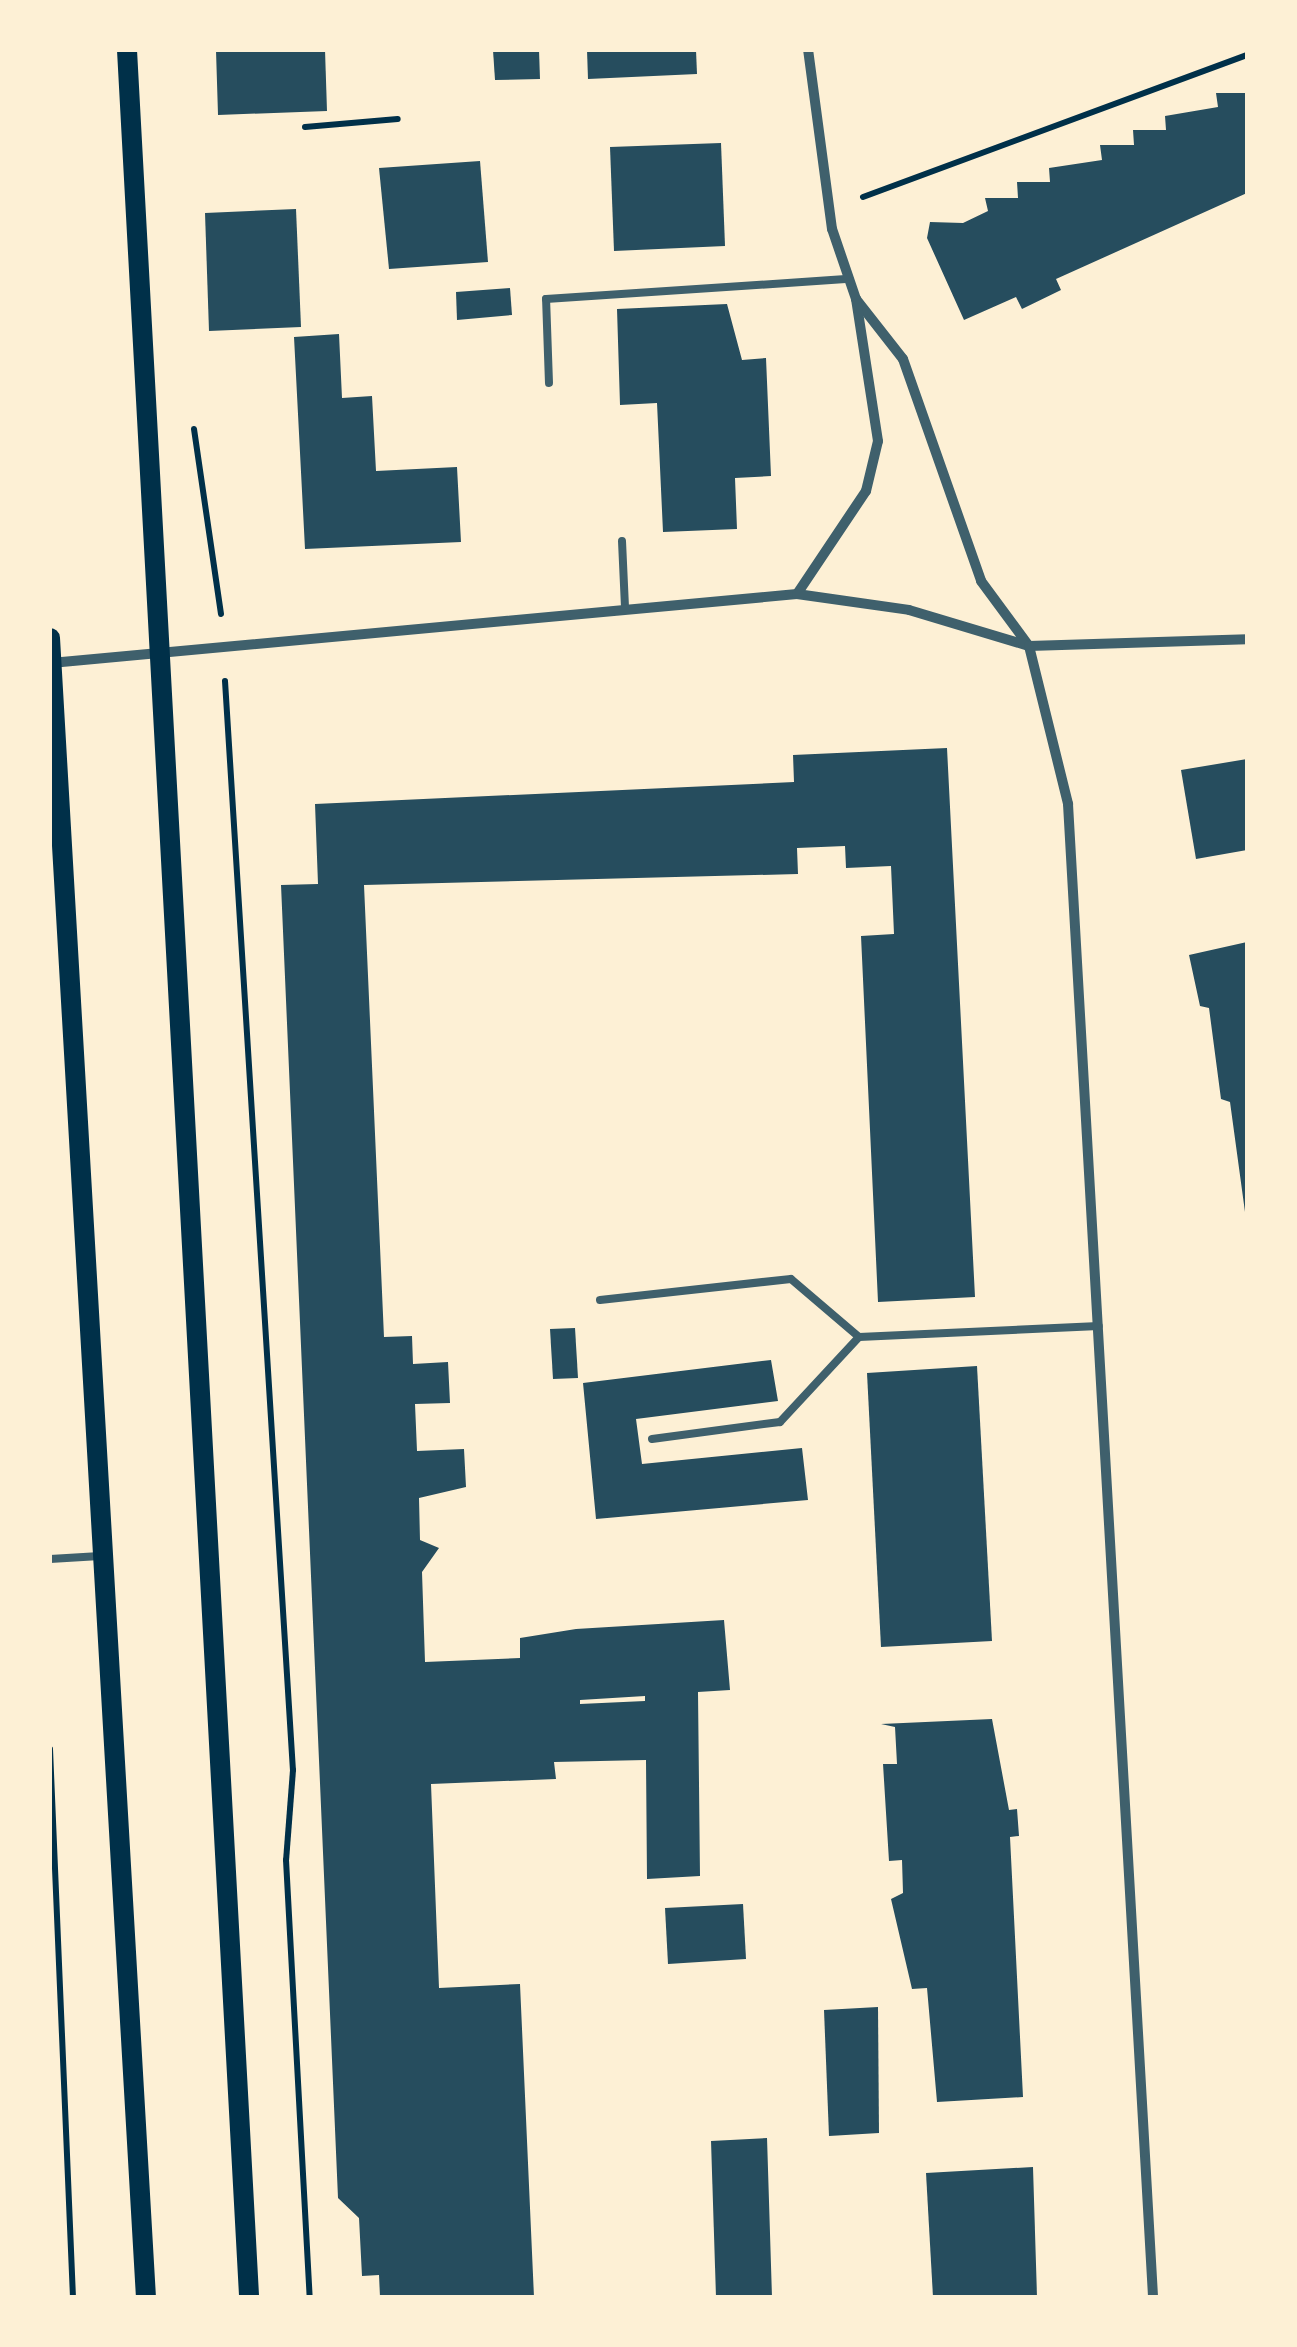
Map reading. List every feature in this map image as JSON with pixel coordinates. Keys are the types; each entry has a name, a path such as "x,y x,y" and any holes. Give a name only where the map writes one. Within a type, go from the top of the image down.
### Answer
{"main road":[{"path":"127,50 248,2297"},
{"path":"50,638 146,2297"}],"street":[{"path":"796,594 866,491 878,441 856,298 829,210 808,50"},
{"path":"856,298 904,359 981,581 1029,646 1068,804 1153,2297"},
{"path":"50,663 224,649 626,606 796,594 908,610 1029,646 1247,639"}],"lane":[{"path":"549,383 546,298 850,279"},
{"path":"622,541 626,606"},
{"path":"600,1300 791,1279 859,1337 1099,1326"},
{"path":"652,1439 780,1422 859,1337"},
{"path":"50,1558 103,1556"}],"path":[{"path":"829,210 1247,54"},
{"path":"304,128 398,119"},
{"path":"192,419 224,649 292,1750 286,1860 310,2297"},
{"path":"50,1749 73,2297"},
{"path":"227,1863 286,1860"},
{"path":"57,1871 123,1868"}],"building":[{"path":"216,50 325,50 327,111 218,115"},
{"path":"493,50 539,50 540,79 495,80"},
{"path":"587,50 696,50 697,74 588,79"},
{"path":"1216,93 1247,93 1247,193 1056,279 1061,290 1022,309 1016,297 964,320 927,238 930,222 963,223 988,211 985,198 1018,198 1017,182 1050,182 1049,168 1102,160 1100,145 1134,145 1133,130 1166,130 1165,116 1218,107"},
{"path":"721,143 725,246 614,251 610,147"},
{"path":"480,161 488,262 389,269 379,168"},
{"path":"296,209 301,327 209,331 205,213"},
{"path":"510,288 512,315 457,320 456,292"},
{"path":"727,304 742,360 766,358 771,476 735,478 737,529 663,532 657,403 620,405 617,309"},
{"path":"339,334 342,398 372,396 376,471 457,467 461,542 305,549 294,337"},
{"path":"947,748 975,1297 878,1302 861,936 894,934 891,866 846,868 845,846 797,848 798,874 364,885 384,1337 412,1336 413,1364 448,1362 450,1403 415,1404 417,1451 464,1449 466,1487 419,1498 420,1540 439,1548 422,1572 425,1662 520,1658 520,1638 576,1629 724,1620 730,1690 698,1692 700,1876 647,1879 646,1760 554,1762 556,1779 431,1784 439,1988 520,1984 534,2297 380,2297 379,2275 362,2276 359,2218 338,2198 281,885 318,884 315,804 794,782 793,755","holes":["645,1696 645,1701 580,1704 580,1700"]},
{"path":"1247,759 1247,850 1196,859 1181,770"},
{"path":"1247,942 1245,1212 1230,1102 1221,1099 1209,1008 1200,1006 1189,955"},
{"path":"575,1328 578,1378 553,1379 550,1329"},
{"path":"771,1360 778,1401 636,1419 642,1464 802,1448 808,1500 596,1519 583,1383"},
{"path":"977,1366 992,1641 881,1647 867,1373"},
{"path":"992,1719 1009,1810 1017,1809 1019,1836 1010,1837 1023,2097 937,2102 927,1988 912,1989 891,1899 903,1893 902,1860 889,1861 883,1764 897,1764 895,1727 881,1724"},
{"path":"743,1904 746,1959 668,1964 665,1908"},
{"path":"878,2007 879,2133 829,2136 824,2010"},
{"path":"767,2138 772,2297 716,2297 711,2141"},
{"path":"1033,2167 1037,2297 933,2297 926,2173"}]}
